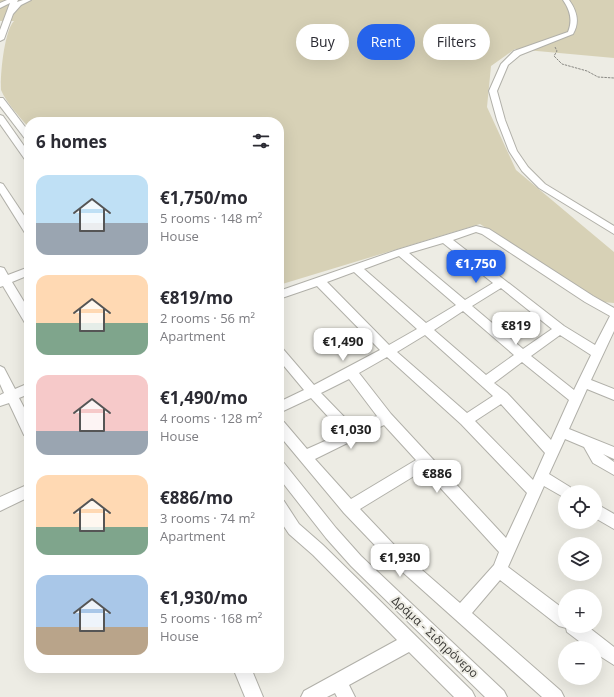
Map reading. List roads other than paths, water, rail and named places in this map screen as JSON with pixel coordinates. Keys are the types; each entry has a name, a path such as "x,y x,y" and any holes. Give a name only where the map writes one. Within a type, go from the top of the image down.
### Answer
{"street":[{"path":"0,6 13,0"},
{"path":"0,39 13,0"},
{"path":"8,15 17,6 28,0"},
{"path":"566,0 575,14 574,26 571,33 517,53 505,64 493,91 501,120 513,150 525,169 542,186 614,231"},
{"path":"0,100 24,131"},
{"path":"0,118 24,152"},
{"path":"0,186 24,223"},
{"path":"284,293 320,282 401,252 473,229 482,230 589,300 614,313"},
{"path":"444,238 560,329 598,353"},
{"path":"401,252 522,356 577,399"},
{"path":"356,268 486,382 553,452"},
{"path":"24,272 2,278 24,312"},
{"path":"320,282 388,351 466,420 535,492"},
{"path":"284,405 388,351 501,283"},
{"path":"462,613 499,570 542,478 584,382 598,353 609,342 614,319"},
{"path":"486,382 560,329"},
{"path":"284,358 352,435"},
{"path":"0,371 24,420"},
{"path":"350,372 386,418 508,551"},
{"path":"584,382 614,395"},
{"path":"0,401 24,390"},
{"path":"466,420 502,397"},
{"path":"305,457 386,418"},
{"path":"284,432 349,508 394,555 462,613 555,697"},
{"path":"562,432 614,453"},
{"path":"588,442 598,459 614,469"},
{"path":"349,508 425,462"},
{"name":"Δράμα - Σιδηρόνερο","path":"284,472 331,533 362,567 498,697"},
{"path":"542,478 558,487"},
{"path":"0,504 24,492"},
{"path":"284,514 294,529 318,550 466,697"},
{"path":"602,514 614,522"},
{"path":"499,570 558,615"},
{"path":"583,633 614,656"},
{"path":"310,697 410,642"},
{"path":"244,673 254,697"},
{"path":"338,681 346,697"}]}
